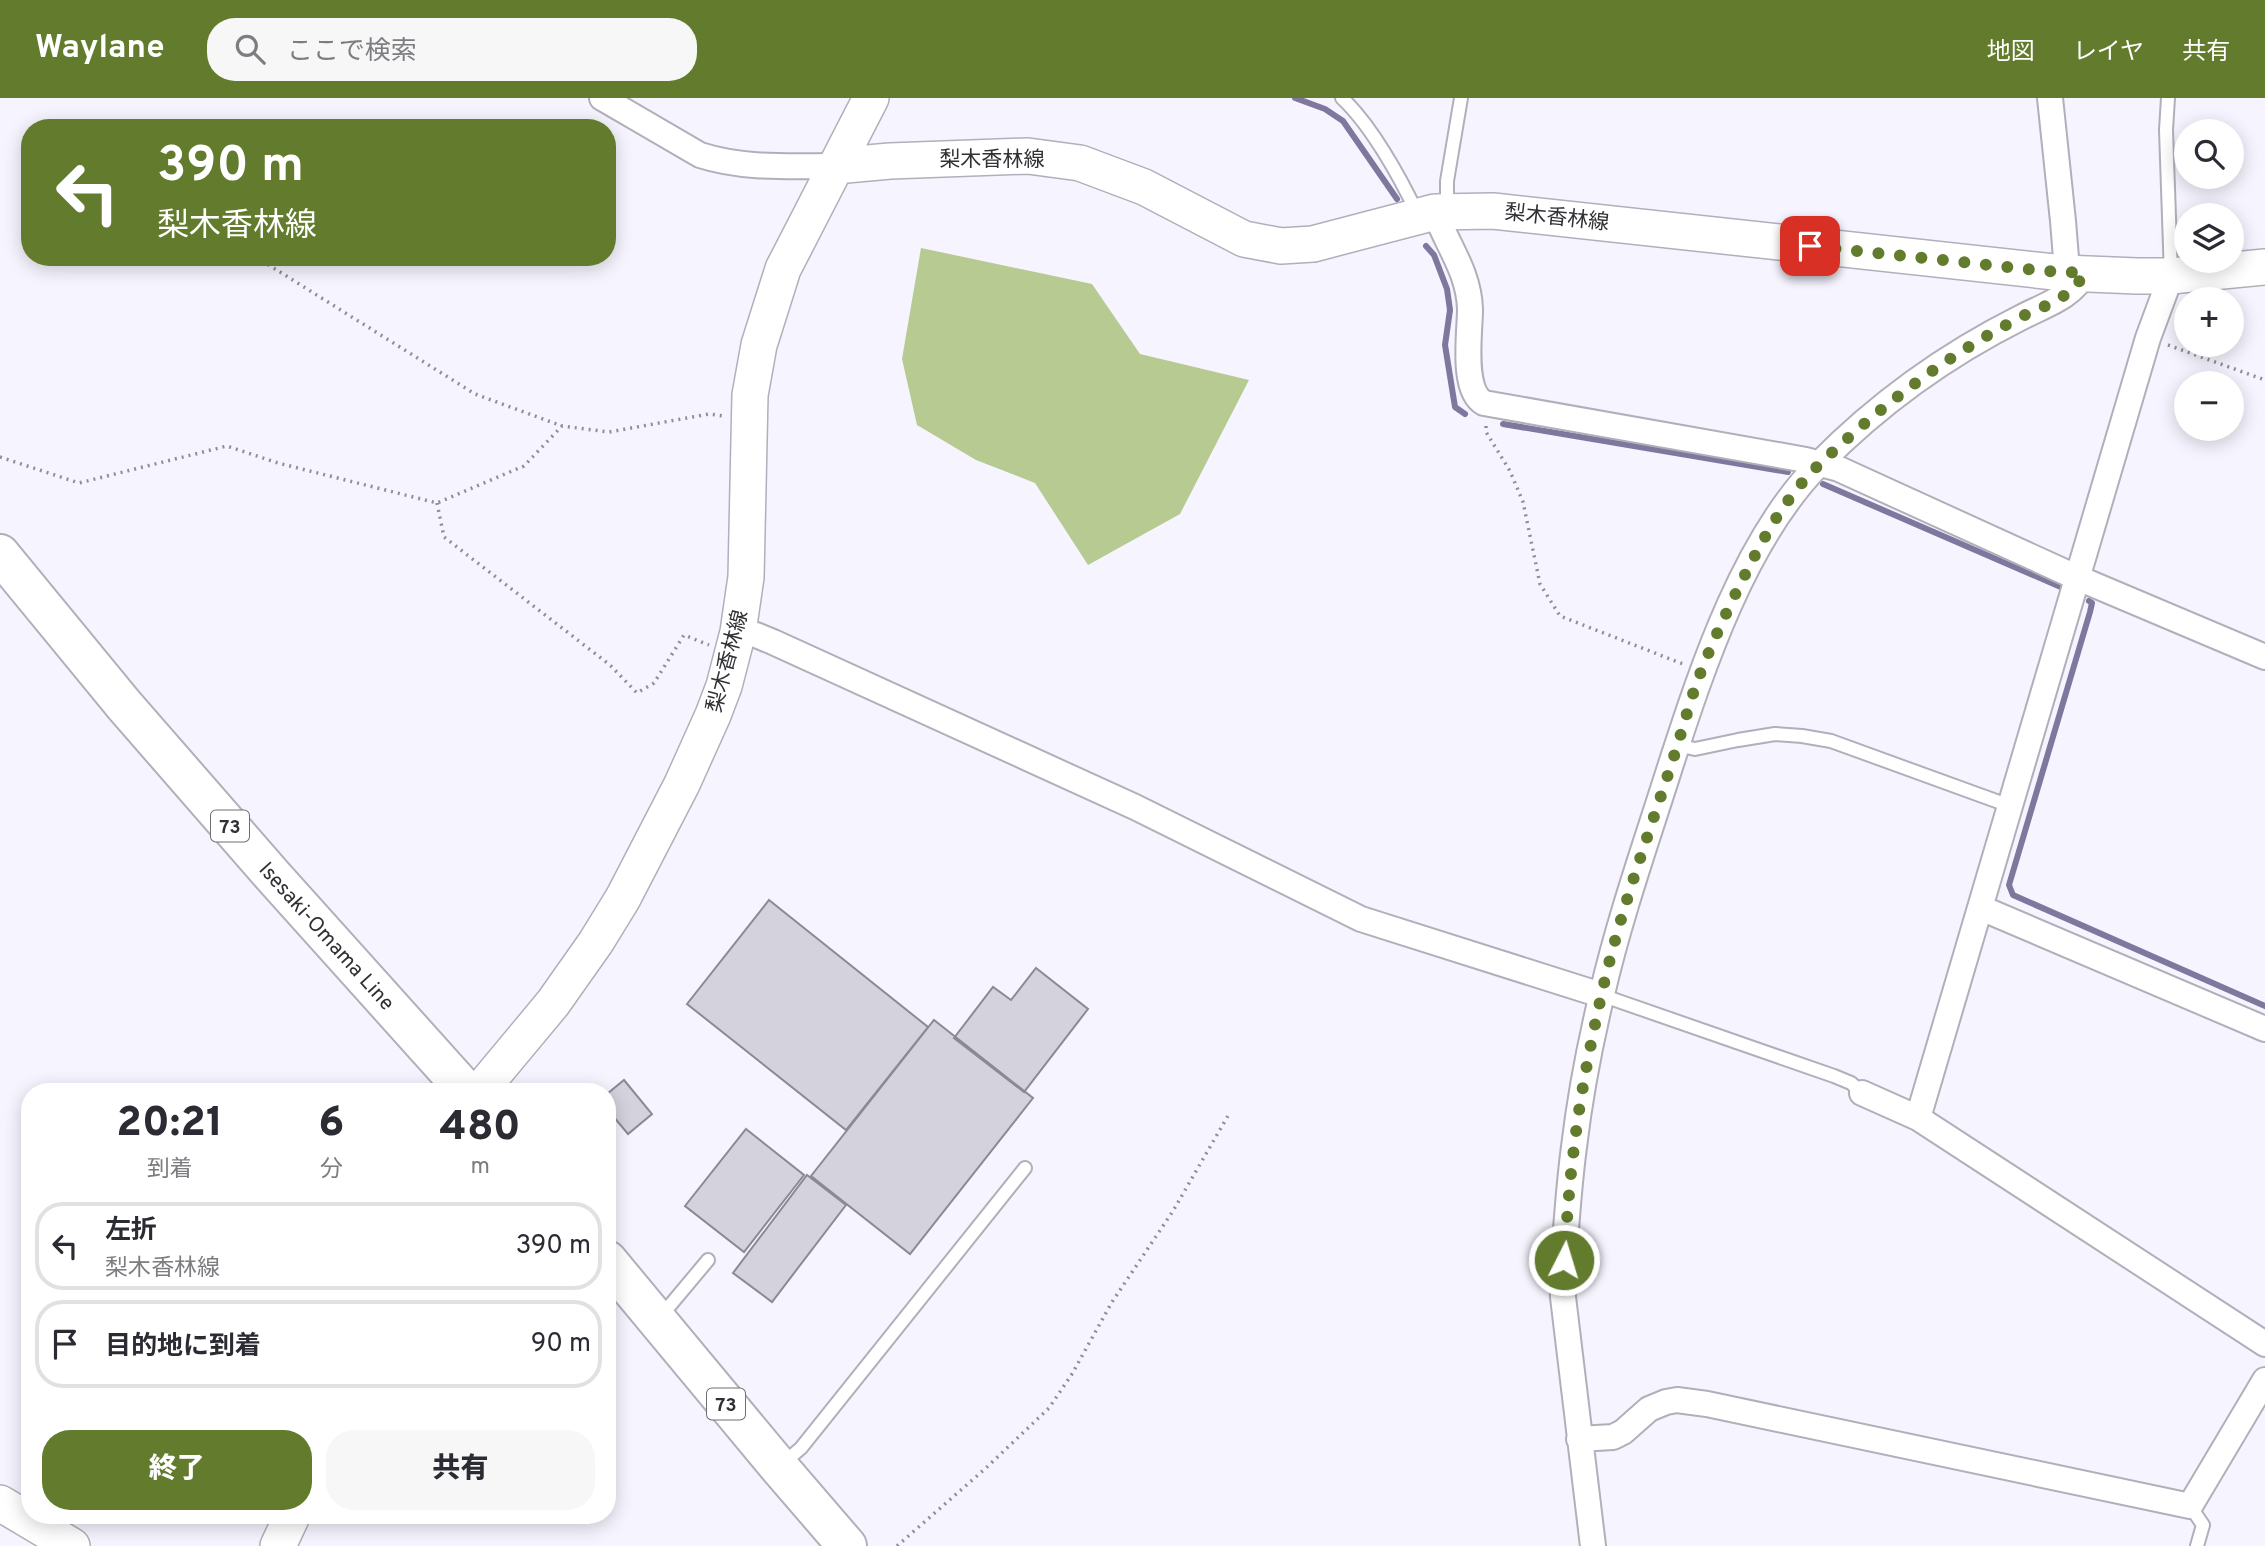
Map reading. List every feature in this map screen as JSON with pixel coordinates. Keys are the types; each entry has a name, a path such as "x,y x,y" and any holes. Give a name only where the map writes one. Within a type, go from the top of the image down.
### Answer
{"main road":[{"path":"835,166 871,98"},
{"name":"梨木香林線","path":"487,1083 579,968 623,898 682,784 713,715 735,644 746,577 750,395 754,370 783,269 835,166 890,161 1027,156 1072,162 1095,167 1144,187 1244,239 1281,246 1313,244 1433,213 1493,211 2074,273 2171,276 2265,267"},
{"name":"Isesaki-Omama Line","path":"0,554 124,705 459,1083"},
{"name":"73","path":"616,1271 847,1546"},
{"path":"0,1503 21,1516"},
{"path":"35,1524 72,1546"},
{"path":"278,1546 288,1524"}],"street":[{"path":"602,98 701,155 713,159 757,165 835,166"},
{"path":"1593,1546 1562,1279 1573,1149 1601,995 1620,922 1701,671 1757,550 1800,485 1857,430 1909,388 1989,334 2068,294 2079,284 2066,258 2050,98"},
{"path":"1433,213 1467,282 1470,311 1469,367 1478,399 1484,403 1654,432 1839,469 2078,578 2265,657"},
{"path":"1918,1118 2148,338 2171,276"},
{"path":"735,644 756,635 773,642 1135,807 1360,919 1601,995"},
{"path":"1982,908 2265,1028"},
{"path":"1862,1093 1918,1118 2265,1344"},
{"path":"1579,1439 1613,1437 1656,1405 1687,1401 2190,1506 2265,1380"}],"lane":[{"path":"1342,98 1354,109 1433,213 1447,181 1461,98"},
{"path":"2168,98 2165,130 2171,276"},
{"path":"1677,745 1695,749 1775,734 1831,741 2010,806"},
{"path":"1601,995 1835,1076 1851,1083 1862,1093"},
{"path":"779,1467 801,1448 1024,1168"},
{"path":"655,1318 667,1309 708,1260"},
{"path":"2190,1506 2203,1525 2197,1546"}],"path":[{"path":"270,266 475,394 562,426 608,432 709,414 750,421"},
{"path":"2148,338 2265,380"},
{"path":"1484,403 1486,432 1510,471 1523,502 1540,584 1560,616 1701,671"},
{"path":"0,457 79,483 227,446 278,463 437,503 524,466 562,426"},
{"path":"437,503 444,537 610,665 637,693 654,683 684,635 735,644"},
{"path":"897,1546 1049,1408 1072,1374 1112,1302 1173,1211 1229,1114"}],"green space":[{"path":"921,248 1092,284 1140,354 1249,380 1180,514 1088,565 1035,483 976,460 917,425 902,359"}],"building":[{"path":"769,900 928,1027 846,1130 687,1004"},
{"path":"1036,968 1088,1009 1024,1092 954,1038 993,987 1011,1000"},
{"path":"934,1020 1033,1098 910,1254 811,1176"},
{"path":"624,1080 652,1114 628,1134 616,1120 616,1087"},
{"path":"746,1129 804,1175 744,1252 685,1206"},
{"path":"807,1175 846,1205 772,1302 733,1273"}],"waterway":[{"path":"1295,98 1325,109 1343,121 1397,199"},
{"path":"1426,246 1434,255 1447,289 1450,310 1445,345 1455,407 1465,414"},
{"path":"1503,424 1788,472"},
{"path":"1823,484 2063,588"},
{"path":"2089,601 2092,603 2090,612 2009,885 2013,895 2265,1006"}],"route":[{"path":"1564,1260 1578,1115 1601,995 1620,922 1701,671 1757,550 1800,485 1857,430 1949,359 1989,334 2068,294 2079,284 2084,273 1810,246"}]}
